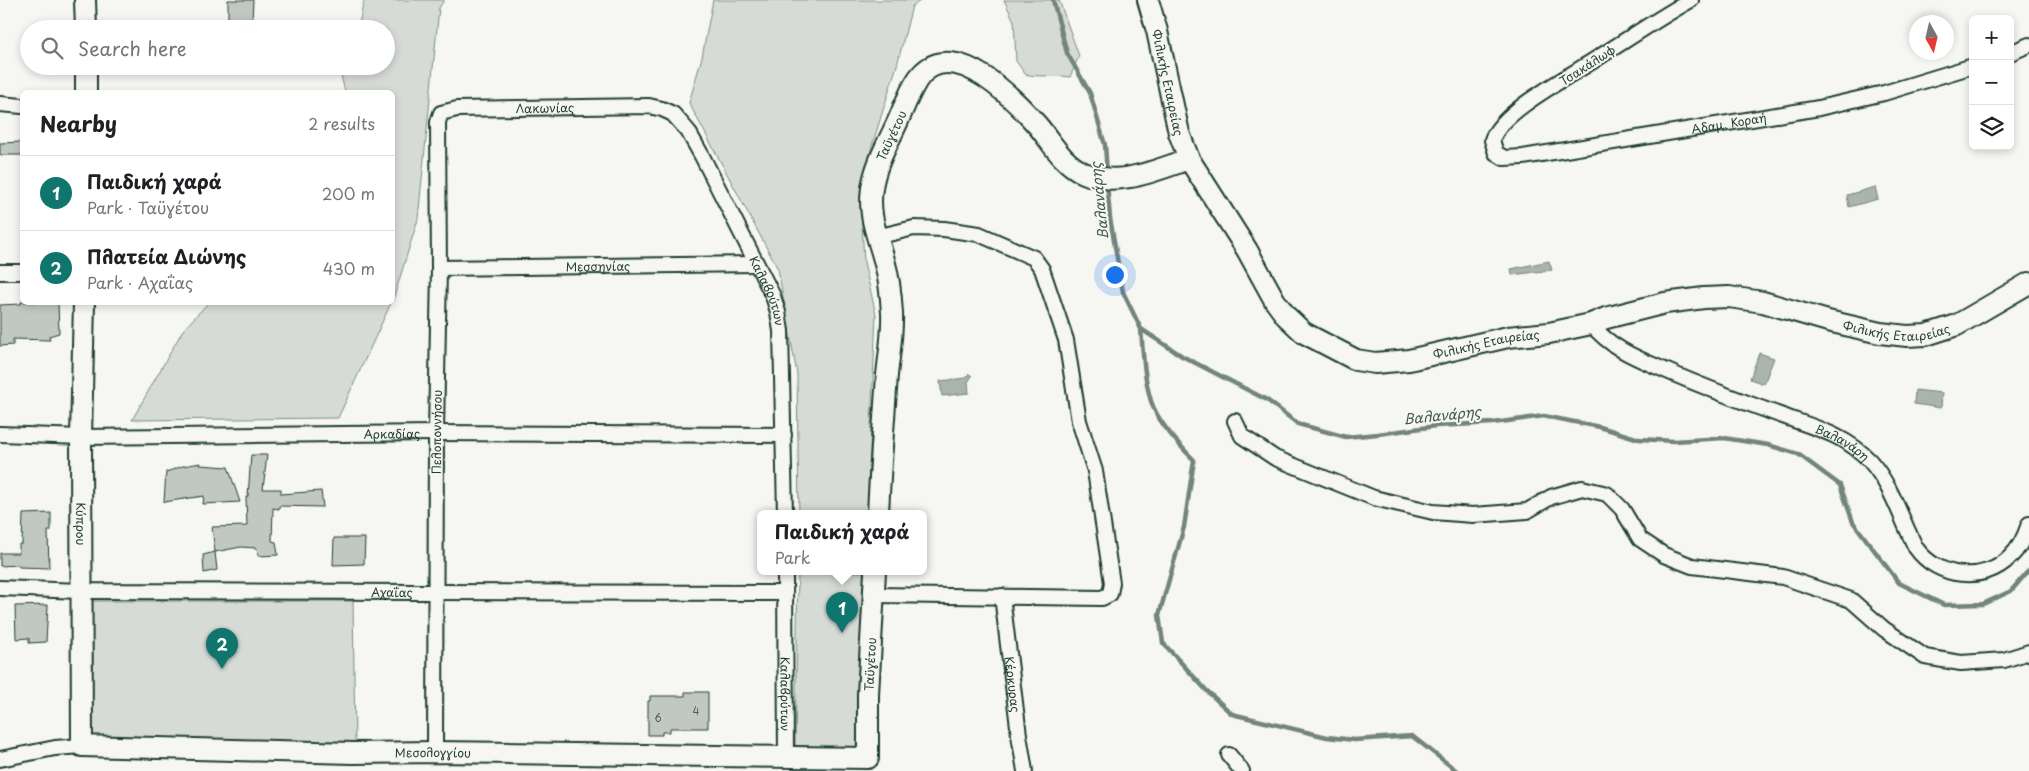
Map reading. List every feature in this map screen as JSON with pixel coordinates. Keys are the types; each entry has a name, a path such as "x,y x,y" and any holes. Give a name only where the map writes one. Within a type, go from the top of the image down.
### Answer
{"street":[{"path":"85,0 86,20"},
{"name":"Φιλικής Εταιρείας","path":"1148,0 1157,31 1179,133 1189,160 1247,250 1280,309 1304,333 1350,358 1375,364 1395,362 1508,337 1549,333 1591,324 1606,318 1665,303 1729,297 1762,302 1856,328 1894,335 1917,336 1937,333 1957,325 2029,283"},
{"name":"Τσακάλωφ","path":"1492,140 1500,125 1528,102 1636,32 1691,0"},
{"path":"2014,51 2029,45"},
{"name":"Ταϋγέτου","path":"878,510 892,315 889,278 876,237 871,200 876,168 910,92 922,74 936,64 953,62 983,75 1024,112 1067,162 1082,172 1100,178 1122,178 1147,173 1189,160"},
{"name":"Αδαμ. Κοραή","path":"1492,140 1494,149 1500,156 1504,158 1523,157 1819,108 1884,93 1969,67"},
{"path":"86,75 86,90"},
{"path":"0,104 20,106"},
{"name":"Λακωνίας","path":"441,113 457,109 649,106"},
{"name":"Καλαβρύτων","path":"649,106 673,114 688,131 773,296 781,331 785,510"},
{"name":"Πελοποννήσου","path":"435,752 436,433 439,268 438,122 441,113"},
{"path":"874,595 1102,598 1110,594 1112,589 1109,556 1095,472 1079,421 1066,340 1042,269 1034,258 979,234 944,229 914,228 876,237"},
{"name":"Μεσσηνίας","path":"439,268 756,264"},
{"path":"0,272 20,272"},
{"name":"Κύπρου","path":"82,746 81,437 84,305"},
{"name":"Βαλανάρη","path":"1591,324 1611,344 1630,355 1721,393 1848,442 1869,460 1880,474 1916,548 1922,556 1936,567 1967,575 1998,567 2015,552 2029,524"},
{"path":"1235,421 1242,436 1275,458 1374,498 1433,512 1473,514 1527,511 1551,497 1582,488 1607,494 1622,509 1640,539 1664,555 1692,566 1782,578 1851,600 1884,628 1925,658 1961,663 2004,660 2029,652"},
{"name":"Αρκαδίας","path":"0,434 81,437 436,433 784,435"},
{"name":"Καλαβρύτων","path":"785,575 786,758"},
{"name":"Ταϋγέτου","path":"869,765 868,694 875,575"},
{"name":"Αχαΐας","path":"0,588 81,591 785,593"},
{"name":"Κέρκυρας","path":"1002,596 1019,735 1026,771"},
{"name":"Μεσολογγίου","path":"0,759 55,748 82,746 353,753 435,752 786,758 869,765"},
{"path":"1229,755 1242,771"}],"shaded area":[{"path":"364,0 444,0 439,8 418,219 395,294 395,90 345,90 341,75 395,75 395,20 360,20"},
{"path":"713,0 922,0 912,6 897,65 871,149 861,207 864,262 876,315 867,510 799,510 797,374 778,269 689,103 702,57"},
{"path":"1004,0 1059,0 1079,56 1070,77 1025,74 1016,61 1014,21"},
{"path":"1875,187 1878,199 1849,207 1847,195"},
{"path":"1549,261 1552,270 1512,275 1511,269"},
{"path":"206,305 390,305 338,418 132,420 183,330"},
{"path":"1759,353 1774,358 1764,384 1750,379"},
{"path":"969,374 972,376 968,382 969,393 942,396 940,381 965,378"},
{"path":"1915,390 1942,393 1941,408 1914,404"},
{"path":"798,575 864,575 856,747 795,748"},
{"path":"90,601 353,601 355,745 90,737"}],"building":[{"path":"228,0 253,0 252,20 228,20"},
{"path":"20,142 20,155 0,155 0,143"},
{"path":"0,305 58,305 59,333 49,336 50,340 13,339 13,345 0,346"},
{"path":"251,455 267,455 263,489 281,489 281,494 321,491 323,507 279,506 279,509 273,508 272,541 276,542 278,555 258,556 257,548 241,547 215,552 212,527 247,526 246,497 248,496"},
{"path":"201,463 200,465 228,467 240,502 203,504 204,496 164,502 166,472 183,466"},
{"path":"51,513 51,531 48,531 49,568 19,567 19,565 0,566 0,553 19,553 19,544 22,544 23,514"},
{"path":"334,538 365,538 364,564 333,565"},
{"path":"215,552 217,570 204,573 203,555"},
{"path":"48,605 46,642 29,643 29,638 16,639 15,606"},
{"path":"685,692 708,692 708,728 670,728 670,732 662,732 662,735 648,735 648,701 650,701 650,696 685,696"}],"waterway":[{"name":"Βαλανάρης","path":"1053,0 1067,53 1090,93 1105,145 1107,173"},
{"name":"Βαλανάρης","path":"1107,183 1110,218 1123,292 1141,329 1182,356 1267,400 1298,424 1346,437 1436,426 1493,423 1544,416 1600,427 1639,439 1674,441 1724,438 1768,445 1798,454 1840,485 1853,522 1899,583 1944,605 1983,604 2011,591 2029,570"},
{"path":"1141,329 1145,374 1154,409 1170,433 1194,460 1184,527 1159,615 1163,643 1207,691 1232,714 1327,737 1354,740 1412,736 1457,771"}],"place":[{"name":"Παιδική χαρά","path":"842,633"},
{"name":"Πλατεία Διώνης","path":"222,669"}]}
